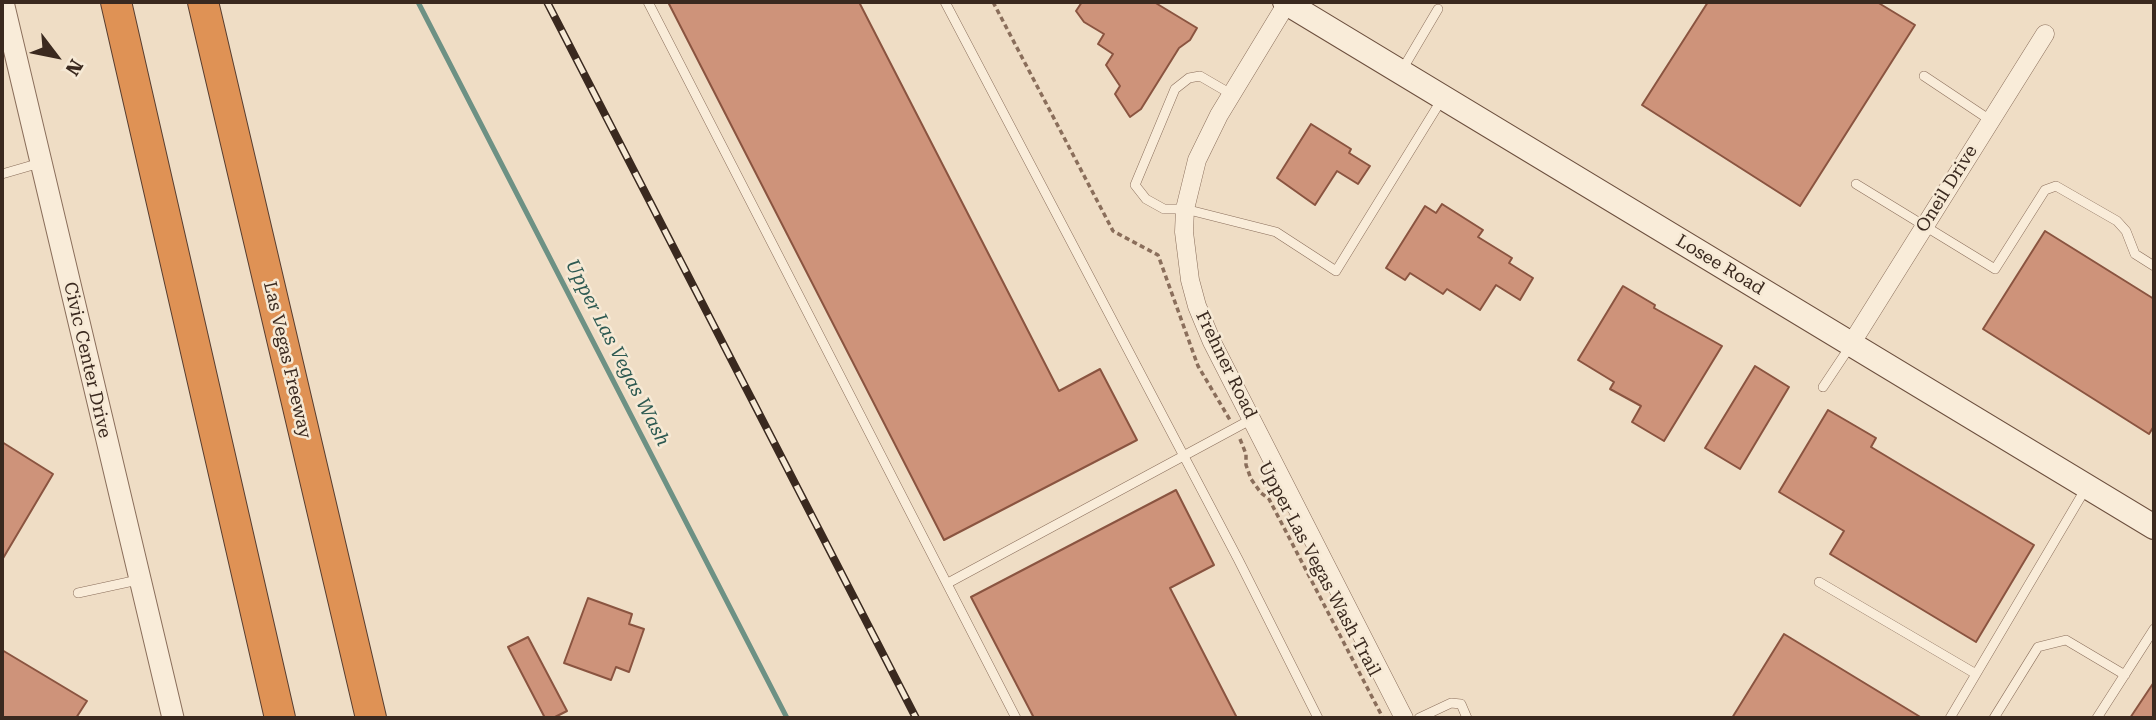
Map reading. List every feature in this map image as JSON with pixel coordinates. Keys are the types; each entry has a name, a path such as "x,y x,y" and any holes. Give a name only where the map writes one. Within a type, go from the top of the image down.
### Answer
{"highway":[{"path":"116,2 280,718"},
{"name":"Las Vegas Freeway","path":"202,2 371,718"}],"main road":[{"name":"Losee Road","path":"1286,2 2154,527"}],"street":[{"name":"Civic Center Drive","path":"3,2 138,580 173,718"},
{"name":"Frehner Road","path":"1286,2 1231,94 1197,160 1185,209 1185,255 1197,306 1212,342 1404,718"},
{"name":"Oneil Drive","path":"1852,344 2045,34"}],"lane":[{"path":"648,2 1016,718"},
{"path":"944,2 1318,718"},
{"path":"1401,72 1438,9"},
{"path":"1231,94 1200,76 1189,78 1175,89 1135,185 1146,199 1164,209 1185,209 1276,232 1336,271 1443,97"},
{"path":"1924,76 1990,120"},
{"path":"2,174 40,163"},
{"path":"1856,184 1995,269 2045,190 2056,186 2118,221 2126,231 2135,254 2154,266"},
{"path":"1823,387 1852,344"},
{"path":"948,583 1252,419"},
{"path":"1950,718 2087,486"},
{"path":"78,593 138,580"},
{"path":"1819,582 1976,674"},
{"path":"2097,718 2154,629"},
{"path":"1994,718 2038,647 2066,640 2125,675"},
{"path":"1419,718 1451,703 1461,704 1468,718"}],"path":[{"name":"Upper Las Vegas Wash Trail","path":"993,2 1113,231 1158,255 1198,366 1247,454 1246,465 1251,480 1269,499 1382,718"}],"building":[{"path":"668,2 859,2 1059,391 1100,369 1137,440 944,540"},
{"path":"1082,2 1154,2 1197,28 1190,40 1179,48 1141,109 1130,117 1115,94 1120,86 1106,65 1113,54 1098,44 1104,34 1084,22 1076,11"},
{"path":"1708,2 1877,2 1915,25 1800,206 1642,105"},
{"path":"1311,124 1351,149 1349,153 1370,166 1358,184 1337,171 1315,205 1277,178"},
{"path":"1442,204 1483,230 1478,237 1512,258 1509,263 1533,278 1520,300 1496,285 1480,310 1447,289 1443,294 1410,273 1405,280 1386,268 1425,206 1436,213"},
{"path":"2045,231 2154,299 2154,426 2149,434 1983,329"},
{"path":"1623,286 1655,305 1654,308 1722,346 1664,441 1632,422 1641,406 1610,389 1614,382 1578,360"},
{"path":"1755,366 1789,387 1740,469 1705,448"},
{"path":"1828,410 1876,438 1871,447 2034,545 1976,642 1830,554 1844,531 1779,492"},
{"path":"2,442 53,474 2,560"},
{"path":"1176,490 1214,565 1170,588 1237,718 1034,718 971,597"},
{"path":"588,598 632,614 629,624 644,629 629,672 616,667 611,680 564,663"},
{"path":"1784,634 1922,718 1732,718"},
{"path":"528,637 567,711 553,718 545,718 508,647"},
{"path":"2,650 87,701 76,718 2,718"},
{"path":"2154,682 2154,718 2130,718"}],"waterway":[{"name":"Upper Las Vegas Wash","path":"418,2 787,718"}],"railway":[{"path":"547,2 916,718"}]}
